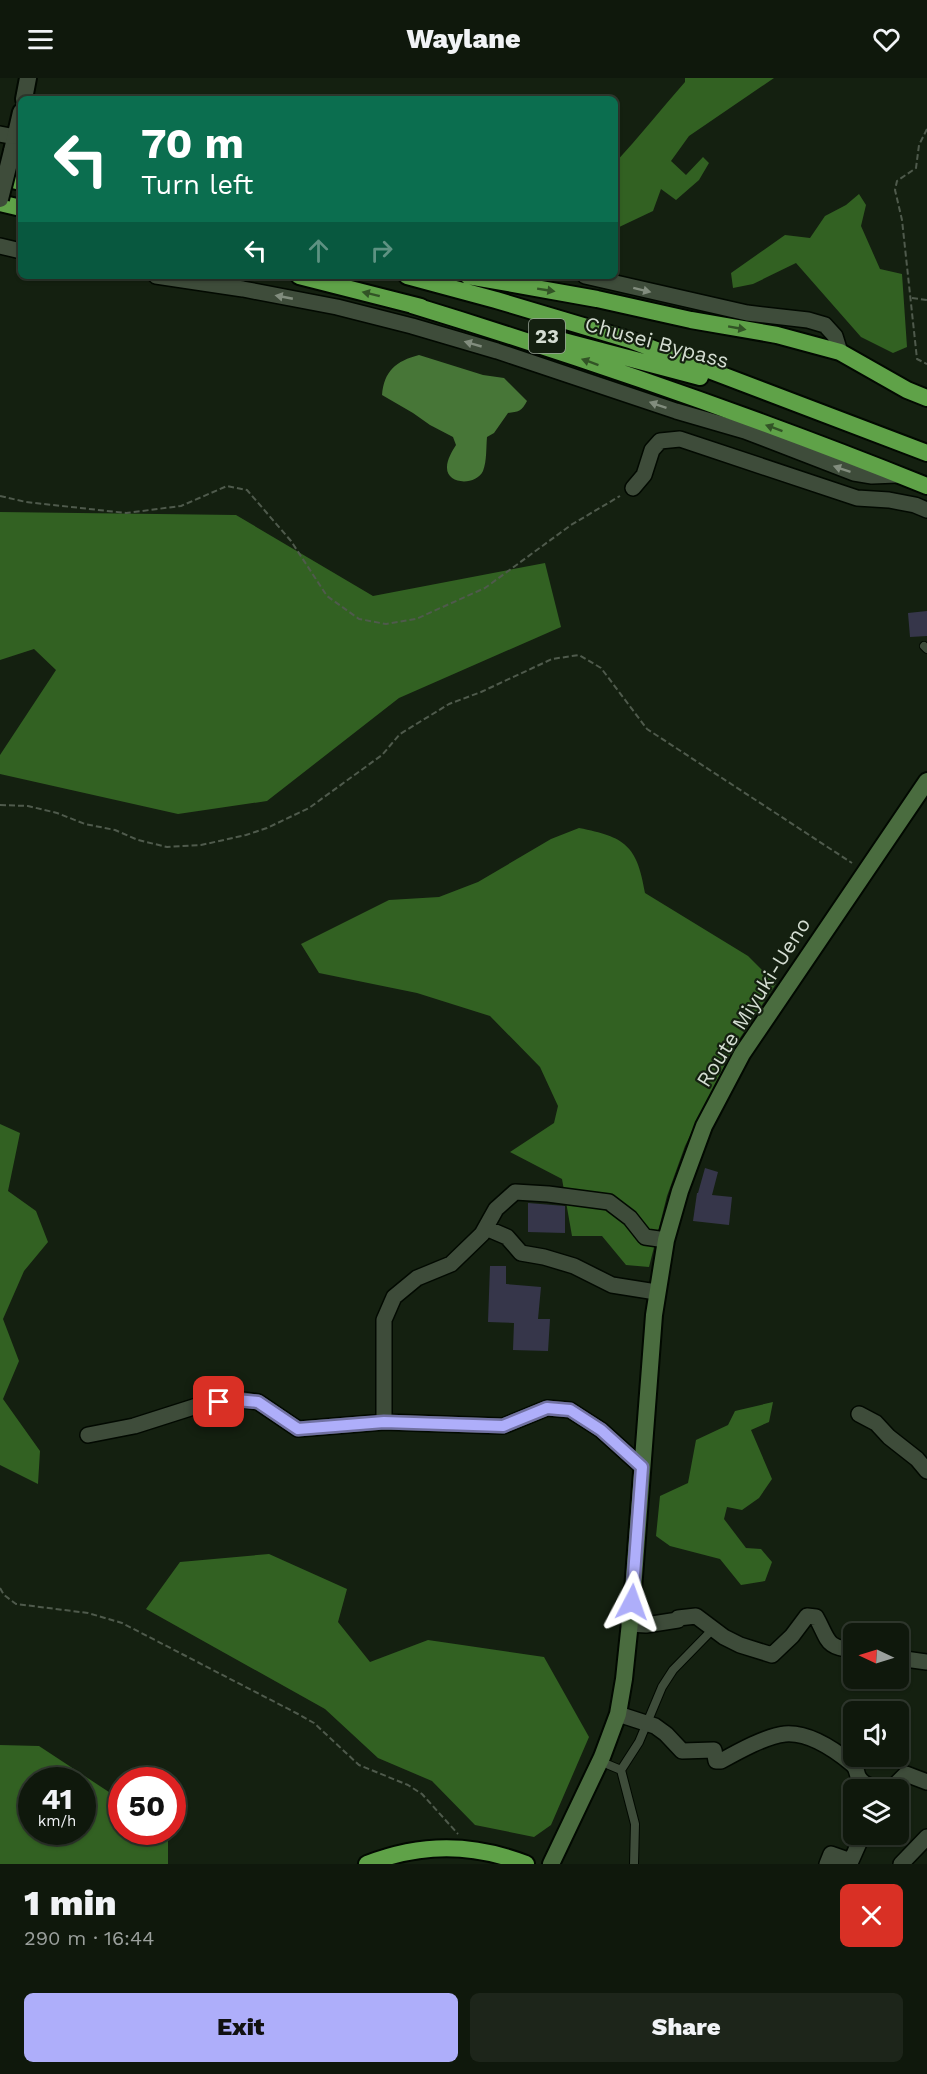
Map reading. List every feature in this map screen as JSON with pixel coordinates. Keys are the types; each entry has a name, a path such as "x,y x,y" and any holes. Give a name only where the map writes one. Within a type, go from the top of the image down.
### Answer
{"highway":[{"path":"0,177 18,181"},
{"path":"0,201 18,207"},
{"name":"Chusei Bypass","path":"311,279 582,345 794,402"},
{"name":"Chusei Bypass","path":"418,279 630,340 927,453"},
{"path":"485,279 777,335 840,352 907,390 927,398"},
{"path":"412,305 577,357 927,486"},
{"path":"367,1864 424,1849 486,1851 526,1864"}],"main road":[{"name":"Route Miyuki-Ueno","path":"550,1864 606,1748 618,1714 629,1624 656,1292 666,1240 680,1191 704,1126 742,1054 927,781"}],"street":[{"path":"25,96 28,78"},
{"path":"0,201 18,121"},
{"path":"0,246 18,250"},
{"path":"176,279 337,307 412,326 745,431 854,473 872,476 900,475"},
{"path":"598,279 747,313 808,320 825,326 836,336 840,352"},
{"path":"633,488 644,475 652,450 660,441 681,439 857,498 890,500 927,510"},
{"path":"384,1422 384,1320 394,1297 417,1278 451,1264 482,1234 496,1209 515,1192 609,1202 630,1218 645,1237 666,1240"},
{"path":"486,1228 507,1237 521,1253 574,1266 612,1285 656,1292"},
{"path":"88,1435 135,1426 203,1404 236,1400 258,1402 298,1429 384,1422 503,1426 547,1408 570,1410 601,1430 642,1467"},
{"path":"859,1414 876,1423 889,1437 917,1459 927,1471"},
{"path":"629,1624 646,1625 696,1616 740,1645 772,1655 792,1636 807,1616 812,1616 816,1617 828,1641 834,1647 843,1648"},
{"path":"909,1660 927,1662"},
{"path":"618,1714 648,1723 666,1734 682,1751 714,1750 716,1761 719,1762 753,1744 784,1734 815,1740 854,1766 861,1779"},
{"path":"901,1779 906,1774 927,1782"},
{"path":"901,1864 927,1837"},
{"path":"827,1864 831,1854 851,1861 858,1845"}],"lane":[{"path":"621,1770 631,1757 648,1723 662,1688 674,1670 713,1629"},
{"path":"609,1765 621,1770"},
{"path":"621,1770 635,1824 634,1864"}],"path":[{"path":"927,129 919,145 916,168 897,181 895,190 903,220 917,359 927,364"},
{"path":"911,298 927,300"},
{"path":"0,496 26,502 126,513 182,506 227,486 247,490 291,541 327,596 359,619 386,624 416,619 485,588 571,525 633,488"},
{"path":"0,805 28,806 57,813 85,824 115,830 138,840 167,847 201,845 246,835 267,828 309,808 382,755 400,734 448,704 481,692 552,659 579,655 601,668 647,729 864,872"},
{"path":"0,1588 4,1595 16,1604 88,1613 122,1623 298,1714 314,1723 359,1765 408,1785 422,1794 456,1829 468,1849"}],"shaded area":[{"path":"685,78 774,78 689,136 671,161 686,175 703,157 709,163 699,180 676,200 661,189 653,211 618,228 618,160 685,82"},
{"path":"859,194 866,205 861,226 880,269 902,274 907,347 893,353 861,337 796,263 753,284 733,288 731,273 785,235 810,238 825,216 846,205"},
{"path":"419,355 483,375 504,378 527,401 519,410 508,413 494,433 487,437 483,471 474,479 456,480 448,473 448,461 456,445 453,437 382,395 385,379 393,368 404,360"},
{"path":"0,512 236,515 373,596 545,563 561,627 399,698 267,801 178,814 0,774 0,755 56,670 34,649 0,660"},
{"path":"579,828 608,835 626,846 638,864 645,893 748,956 776,984 734,1047 685,1146 667,1196 649,1267 626,1265 602,1236 572,1236 562,1179 510,1152 554,1123 558,1106 540,1067 490,1016 417,993 319,973 301,944 389,900 439,897 478,882 551,839"},
{"path":"0,1124 20,1133 8,1191 36,1211 48,1242 24,1271 3,1319 19,1361 3,1399 40,1451 38,1484 0,1465"},
{"path":"773,1402 769,1422 751,1430 772,1479 759,1498 742,1510 727,1507 724,1519 746,1548 761,1549 772,1562 765,1581 741,1585 720,1559 670,1546 656,1536 660,1496 688,1483 696,1440 728,1425 735,1411"},
{"path":"269,1554 347,1589 338,1622 370,1662 428,1640 544,1657 589,1737 551,1825 534,1837 475,1825 432,1781 378,1758 325,1709 146,1609 180,1562"},
{"path":"0,1745 39,1746 71,1767 18,1767 18,1845 96,1845 96,1784 108,1791 108,1845 168,1845 168,1864 0,1864"}],"building":[{"path":"927,611 927,636 910,637 908,613"},
{"path":"705,1168 718,1172 712,1195 732,1197 729,1225 693,1221 697,1193"},
{"path":"528,1203 565,1206 565,1233 528,1232"},
{"path":"490,1266 506,1266 506,1284 541,1287 538,1319 550,1319 548,1351 513,1350 514,1323 488,1322"}],"route":[{"path":"219,1402 236,1400 258,1402 298,1429 384,1422 503,1426 547,1408 570,1410 601,1430 642,1467 632,1602"}]}
